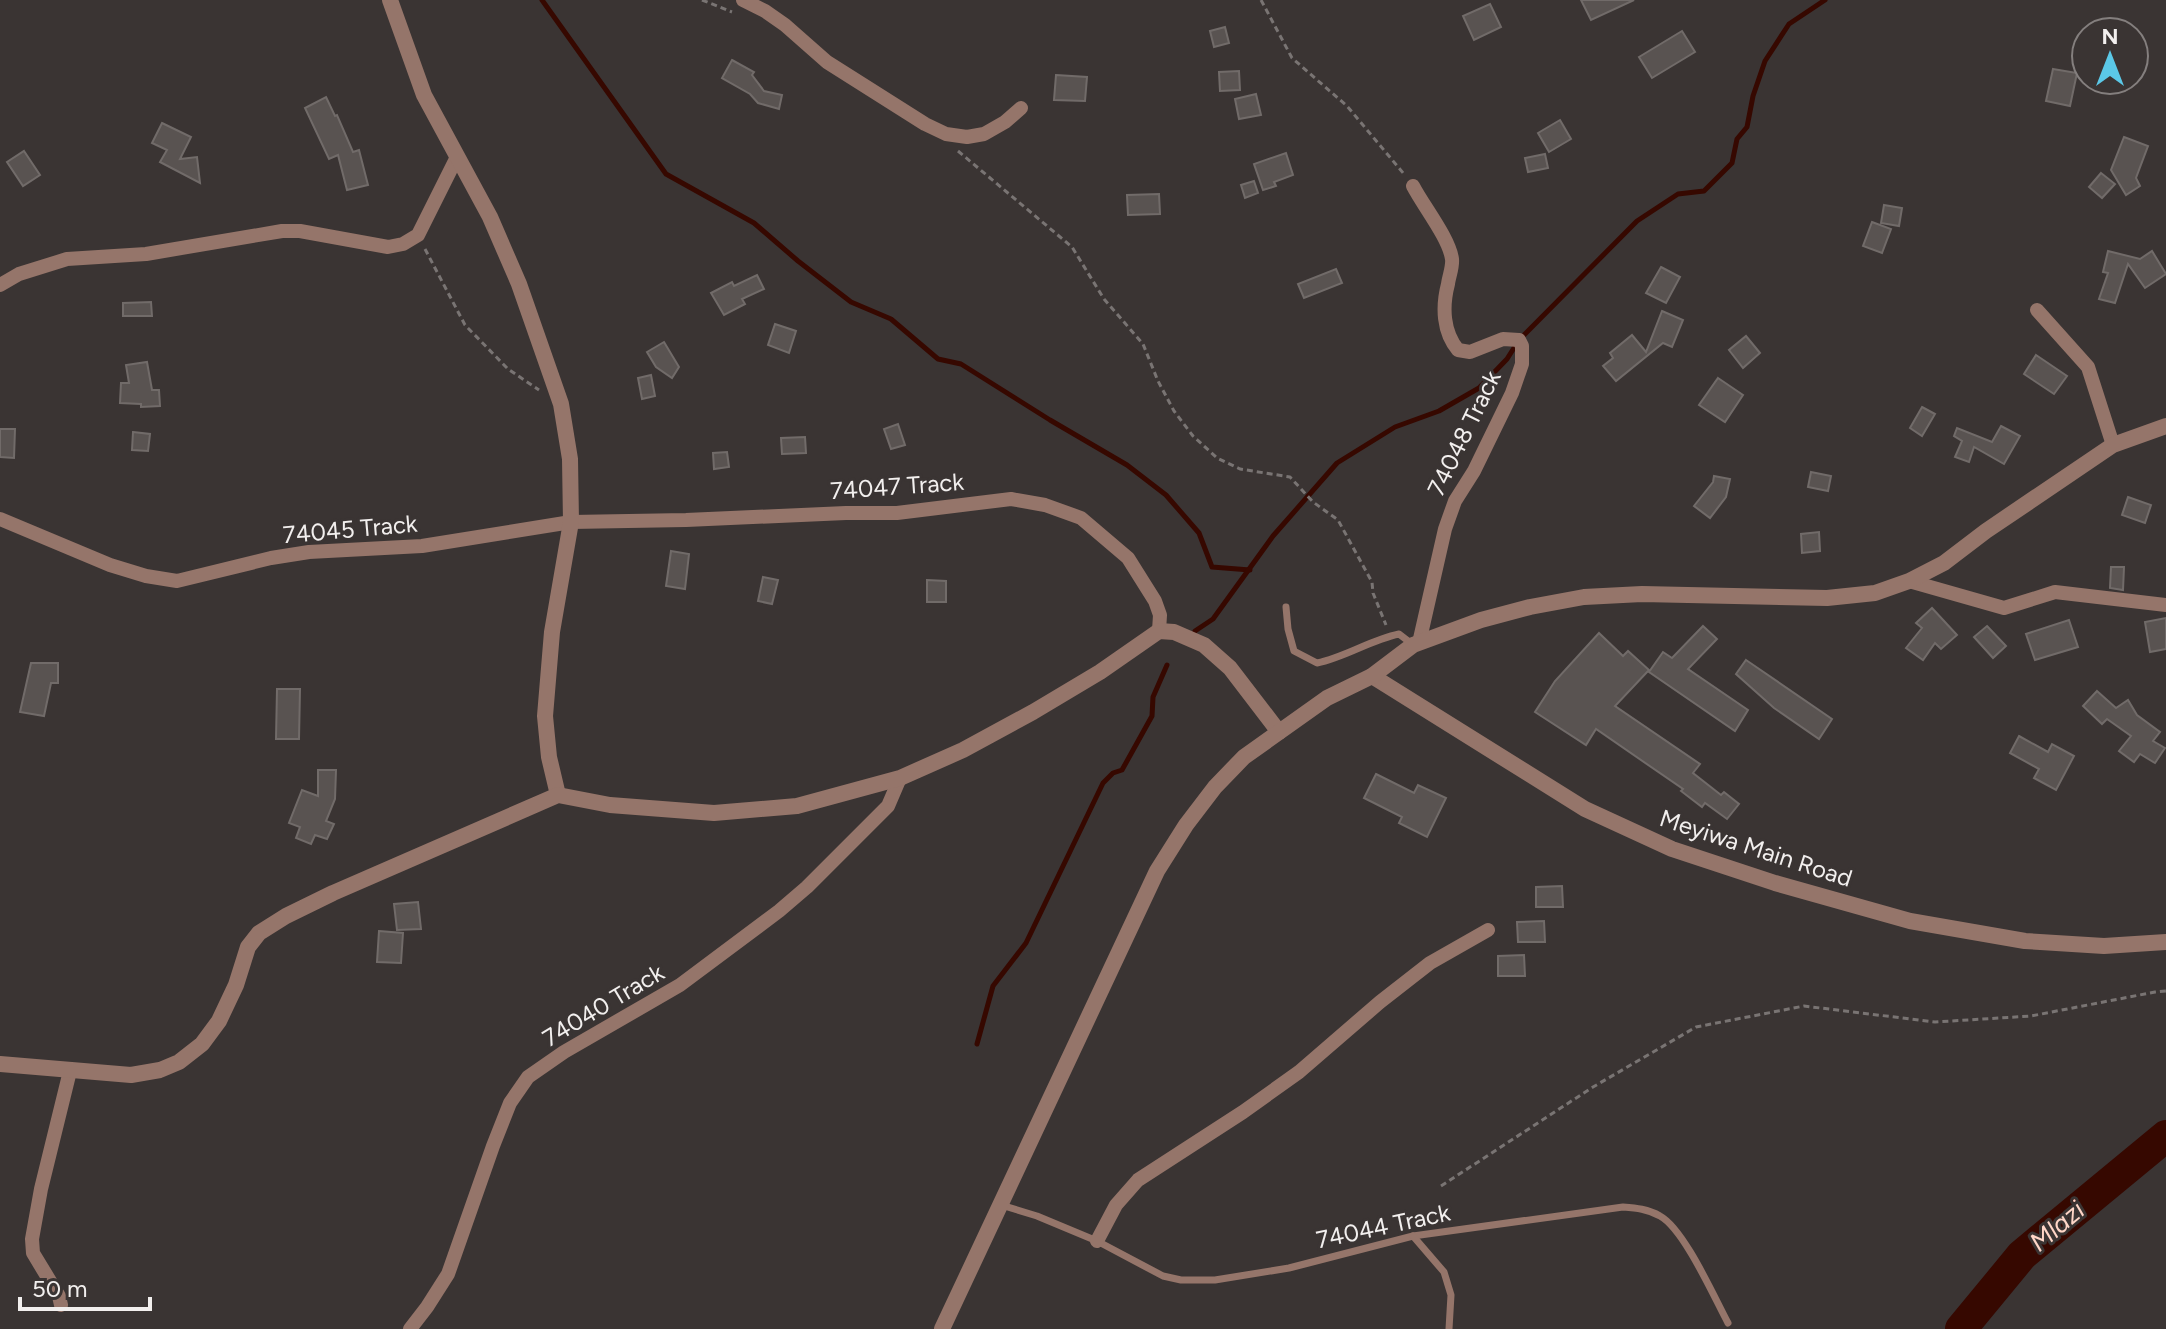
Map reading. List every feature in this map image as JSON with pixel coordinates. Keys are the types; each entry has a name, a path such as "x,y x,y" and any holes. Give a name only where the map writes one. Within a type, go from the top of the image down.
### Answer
{"street":[{"path":"390,0 424,95 490,217 519,284 561,404 570,459 571,522 552,632 545,716 549,757 558,795"},
{"path":"743,0 785,25 827,62 946,134 967,137 984,134 1021,108"},
{"path":"0,285 19,274 67,259 146,254 282,231 300,231 388,247 403,244 418,235 457,157"},
{"name":"74048 Track","path":"1413,186 1448,245 1453,261 1445,295 1450,340 1458,350 1470,352 1503,339 1519,340 1523,354 1512,393 1474,471 1455,501 1416,644"},
{"path":"2037,310 2088,367 2113,445"},
{"path":"942,1329 1157,871 1215,787 1244,757 1327,698 1372,676 1416,644 1530,607 1584,597 1642,594 1827,598 1875,593 1909,581 1944,563 2113,445 2166,426"},
{"name":"74047 Track","path":"571,522 897,513 1011,499 1045,505 1081,518 1128,558 1155,601 1167,631"},
{"name":"74045 Track","path":"0,519 110,565 177,581 297,554 422,546 571,522"},
{"path":"1909,581 2004,608 2055,592 2166,605"},
{"path":"0,1064 131,1075 160,1070 179,1062 202,1044 219,1021 236,985 248,947 259,933 333,893 558,795 610,805 714,813 797,806 900,778 963,750 1033,712 1167,631 1204,645 1230,668 1279,732"},
{"name":"Meyiwa Main Road","path":"1372,676 1585,809 1672,849 1746,874 1910,921 2025,941 2104,946 2166,942"},
{"name":"74040 Track","path":"410,1329 448,1274 510,1103 528,1077 564,1052 680,985 779,911 888,806 900,778"},
{"path":"1097,1241 1116,1205 1138,1180 1299,1072 1430,963 1488,930"},
{"path":"61,1305 59,1296 33,1253 32,1239 70,1071"}],"lane":[{"path":"1286,607 1294,651 1317,663 1338,658 1377,639 1399,634 1416,644"},
{"name":"74044 Track","path":"1001,1205 1037,1216 1097,1241 1163,1276 1181,1280 1215,1280 1289,1268 1413,1236 1623,1207 1643,1209 1662,1217 1673,1228 1728,1323"},
{"path":"1413,1236 1444,1272 1451,1295 1449,1329"}],"path":[{"path":"702,0 742,16"},
{"path":"1261,0 1292,58 1347,106 1413,186"},
{"path":"948,143 1072,247 1104,299 1143,344 1174,411 1193,436 1217,458 1240,469 1290,477 1313,502 1338,520 1372,582 1373,593 1390,636"},
{"path":"418,235 465,325 508,369 561,404"},
{"path":"1441,1186 1593,1087 1696,1027 1804,1006 1935,1022 2031,1016 2166,991"}],"building":[{"path":"1581,0 1634,0 1591,20"},
{"path":"1490,4 1501,27 1474,40 1463,16"},
{"path":"1225,27 1229,43 1214,47 1210,31"},
{"path":"1682,31 1695,52 1652,78 1639,57"},
{"path":"732,60 754,72 752,75 764,91 782,95 779,109 758,103 750,94 722,78"},
{"path":"2053,69 2070,72 2070,106 2046,101"},
{"path":"1239,71 1240,90 1220,91 1219,72"},
{"path":"1056,75 1087,77 1085,101 1054,100"},
{"path":"1256,94 1261,115 1239,119 1235,99"},
{"path":"326,97 353,152 359,150 368,185 347,190 338,155 329,159 305,108"},
{"path":"1560,120 1571,139 1549,152 1538,133"},
{"path":"162,123 191,137 180,159 197,157 200,183 160,162 167,150 152,143"},
{"path":"2124,137 2148,146 2136,178 2140,186 2126,195 2111,170"},
{"path":"24,151 40,175 23,186 7,162"},
{"path":"1286,153 1293,175 1263,190 1254,164"},
{"path":"1545,154 1548,168 1528,172 1525,158"},
{"path":"2101,173 2115,184 2102,198 2089,187"},
{"path":"1254,181 1258,193 1245,198 1241,185"},
{"path":"1159,194 1160,214 1128,215 1127,195"},
{"path":"1884,205 1902,208 1899,226 1881,223"},
{"path":"1872,222 1891,229 1882,253 1863,246"},
{"path":"2108,251 2140,259 2152,251 2166,274 2145,288 2128,264 2115,303 2099,299 2108,273 2103,272"},
{"path":"1661,267 1680,277 1666,303 1646,293"},
{"path":"1336,269 1342,283 1304,298 1298,284"},
{"path":"757,275 764,289 742,299 745,304 724,315 711,293 732,282 734,286"},
{"path":"151,302 152,316 123,316 123,303"},
{"path":"1662,311 1683,320 1672,347 1663,343 1616,381 1603,366 1613,358 1610,353 1632,335 1646,352"},
{"path":"775,324 796,331 789,353 768,345"},
{"path":"1746,336 1760,353 1743,368 1729,350"},
{"path":"664,342 679,367 672,378 656,367 647,352"},
{"path":"2036,355 2067,376 2054,394 2024,374"},
{"path":"147,362 152,390 159,390 160,406 141,407 141,404 120,403 121,383 129,383 126,365"},
{"path":"651,375 655,396 642,399 638,378"},
{"path":"1718,378 1743,395 1725,422 1699,405"},
{"path":"1922,407 1935,414 1922,436 1910,428"},
{"path":"898,424 905,445 891,449 884,429"},
{"path":"2001,426 2020,436 2004,464 1974,447 1969,462 1955,457 1962,441 1954,436 1957,428 1992,442"},
{"path":"0,429 15,429 14,458 0,457"},
{"path":"133,432 150,434 148,451 132,450"},
{"path":"805,437 806,453 782,454 781,438"},
{"path":"727,452 729,467 714,469 713,453"},
{"path":"1811,472 1831,476 1828,491 1808,487"},
{"path":"1714,476 1730,479 1726,497 1710,518 1694,506 1713,482"},
{"path":"2128,497 2151,505 2145,523 2122,515"},
{"path":"1819,532 1820,551 1802,553 1801,534"},
{"path":"671,551 689,554 685,589 666,586"},
{"path":"2111,567 2124,567 2123,590 2110,588"},
{"path":"763,577 778,580 772,604 758,601"},
{"path":"927,580 946,581 946,602 927,602"},
{"path":"1932,608 1957,635 1941,649 1935,643 1923,660 1906,648 1922,628 1916,623"},
{"path":"2166,618 2166,649 2150,652 2145,622"},
{"path":"2069,620 2078,647 2035,660 2026,634"},
{"path":"1703,626 1717,639 1688,669 1748,710 1735,731 1649,672 1663,652 1672,658"},
{"path":"1987,626 2006,646 1993,658 1974,637"},
{"path":"1599,633 1623,656 1628,651 1649,670 1615,706 1700,764 1693,773 1721,795 1724,792 1739,804 1727,819 1705,803 1702,807 1681,791 1683,789 1596,729 1586,745 1535,712 1555,681"},
{"path":"1746,660 1832,719 1819,739 1774,708 1736,674"},
{"path":"31,663 58,663 58,683 51,683 44,716 20,712"},
{"path":"277,689 300,689 299,739 276,739"},
{"path":"2097,691 2116,708 2128,700 2137,715 2160,732 2153,741 2165,748 2155,763 2140,754 2134,762 2119,751 2131,736 2107,719 2102,724 2083,706"},
{"path":"2019,736 2048,752 2052,744 2074,756 2056,790 2034,778 2039,769 2010,753"},
{"path":"318,770 336,770 335,799 326,821 334,824 327,839 315,835 311,844 296,838 300,827 289,823 302,790 318,796"},
{"path":"1376,774 1414,793 1418,785 1446,798 1427,837 1399,823 1402,817 1364,798"},
{"path":"1562,886 1563,907 1536,907 1536,887"},
{"path":"418,902 421,929 397,930 394,904"},
{"path":"1544,921 1545,942 1518,942 1517,922"},
{"path":"379,931 403,933 401,963 377,962"},
{"path":"1524,955 1525,976 1498,976 1498,956"}],"waterway":[{"path":"542,0 666,174 754,223 851,302 891,319 938,359 961,364 1127,465 1166,495 1199,533 1212,567 1250,570"},
{"path":"1195,631 1213,619 1273,536 1337,463 1395,427 1439,411 1479,388 1507,359 1519,340 1637,221 1678,194 1704,191 1732,163 1737,139 1747,127 1765,61 1789,24 1825,0"},
{"path":"977,1044 993,986 1026,943 1103,783 1113,773 1122,770 1152,716 1153,697 1167,665"},
{"name":"Mlazi","path":"1961,1329 2022,1255 2166,1136"}]}
